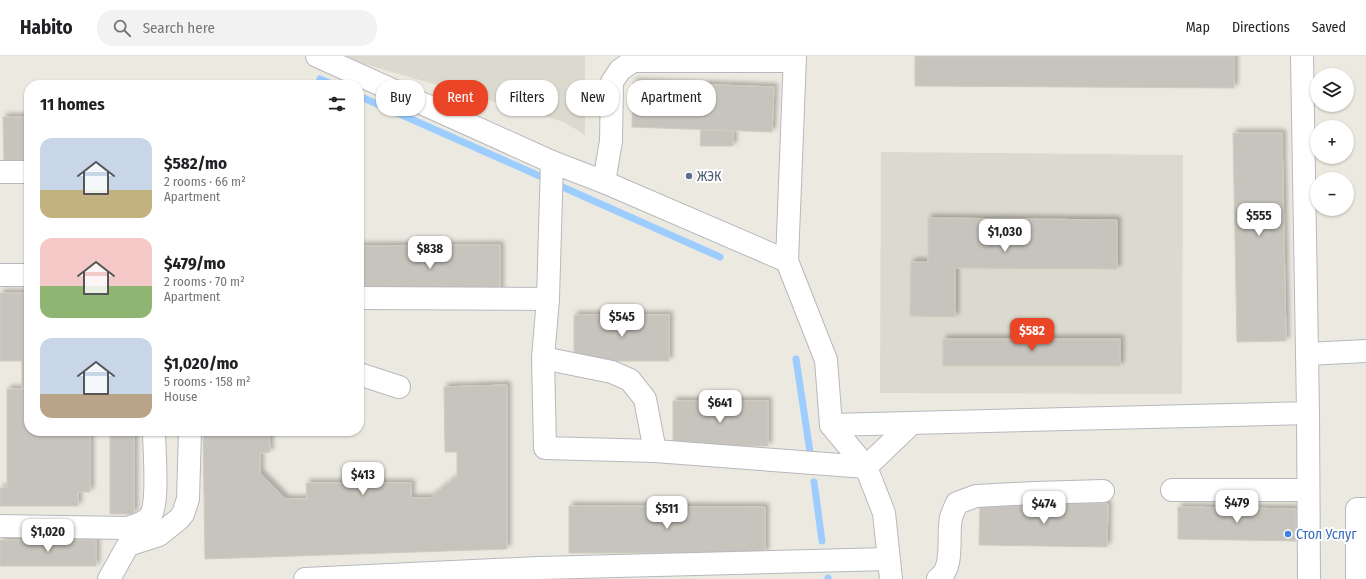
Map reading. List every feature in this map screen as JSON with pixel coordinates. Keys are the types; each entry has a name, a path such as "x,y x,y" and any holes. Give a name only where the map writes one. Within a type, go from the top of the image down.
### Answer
{"lane":[{"path":"317,56 552,162 604,182 787,261"},
{"path":"1302,56 1308,413 1308,579"},
{"path":"305,579 539,573 890,569 884,513 866,467 831,425 826,360 787,261 794,58 633,61 620,70 612,82 611,141 604,182"},
{"path":"552,162 548,299 543,358 545,448 655,451 866,467 912,423"},
{"path":"0,172 24,172"},
{"path":"0,276 24,276"},
{"path":"364,298 548,299"},
{"path":"1307,354 1366,351"},
{"path":"543,358 612,372 630,380 645,399 655,451"},
{"path":"364,376 398,387"},
{"path":"831,425 1308,413"},
{"path":"108,579 128,537 151,515 156,494 154,436"},
{"path":"0,526 128,537 158,535 179,519 183,514 188,499 190,436"},
{"path":"1172,490 1308,490"},
{"path":"938,579 944,575 949,560 951,518 957,503 976,496 1103,491"},
{"path":"1357,579 1358,509 1366,509"}],"shaded area":[{"path":"337,56 585,56 585,80 566,80 566,116 585,116 585,135 564,122 543,116 558,116 558,80 496,80 496,102 488,100 488,80 433,80 433,84 425,82 425,80 420,80"},
{"path":"881,152 1183,155 1182,394 880,393"}],"building":[{"path":"915,56 1234,56 1234,88 915,86"},
{"path":"716,85 774,87 772,132 632,127 632,116 716,116"},
{"path":"3,117 24,117 24,164 4,165"},
{"path":"701,130 733,131 733,146 700,146"},
{"path":"1233,133 1282,133 1286,341 1237,342"},
{"path":"928,218 1117,220 1117,269 955,268 955,317 910,316 911,262 928,262"},
{"path":"500,245 500,293 364,294 364,246"},
{"path":"0,293 24,293 24,388 22,388 22,361 0,361"},
{"path":"574,315 669,315 669,361 574,361"},
{"path":"943,339 1120,339 1120,366 943,366"},
{"path":"507,385 507,549 205,559 203,436 269,436 270,452 260,453 260,473 286,499 307,499 306,483 411,483 411,498 430,498 457,476 457,452 445,452 444,387"},
{"path":"7,389 24,389 24,436 90,436 90,492 78,492 78,506 0,506 0,488 7,488"},
{"path":"673,401 768,401 768,446 673,446"},
{"path":"110,436 134,436 134,514 110,514"},
{"path":"980,503 1108,504 1107,547 979,545"},
{"path":"569,506 765,507 765,553 569,553"},
{"path":"1178,507 1296,509 1296,541 1178,539"},
{"path":"0,540 96,540 96,566 0,566"}],"waterway":[{"path":"364,98 544,178"},
{"path":"558,185 720,257"},
{"path":"796,359 810,452"},
{"path":"814,482 822,541"}],"place":[{"name":"ЖЭК","path":"689,176"},
{"name":"Стол Услуг","path":"1288,534"}]}
